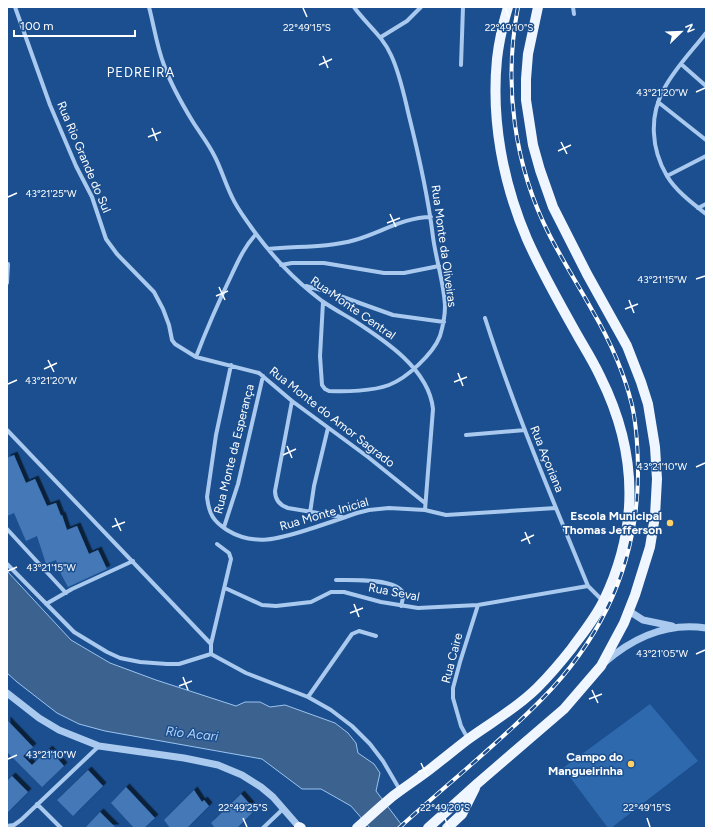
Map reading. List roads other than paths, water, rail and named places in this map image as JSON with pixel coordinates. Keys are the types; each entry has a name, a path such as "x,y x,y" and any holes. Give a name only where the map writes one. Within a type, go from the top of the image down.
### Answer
{"main road":[{"path":"357,828 397,793 468,739 493,723 536,689 570,650 603,601 621,556 628,521 630,495 628,460 620,427 600,376 527,239 516,210 498,141 496,100 497,59 500,39 508,7"},
{"path":"429,827 564,709 601,666 629,611 650,548 655,516 657,479 655,447 648,404 641,382 627,346 566,234 546,190 538,164 529,124 526,100 526,79 528,54 538,7"},
{"path":"447,828 462,814 478,783"}],"street":[{"name":"Rua Rio Grande do Sul","path":"15,7 50,105 76,166 92,197 106,239 121,258 154,292 163,309 169,325 172,340 175,344"},
{"name":"Rua Monte Central","path":"149,7 156,32 157,46 167,72 191,117 215,156 231,196 238,209 256,234 281,265 323,302 376,335 395,349 414,368 429,391 432,398 433,409 425,510"},
{"name":"Rua Monte da Oliveiras","path":"323,302 320,356 322,385 325,389 333,391 378,388 398,381 426,358 440,337 444,322 445,306 432,217 425,182 399,78 391,55 381,37 354,7"},
{"path":"381,37 408,21 421,7"},
{"path":"462,65 463,7"},
{"path":"573,7 574,14"},
{"path":"706,33 681,64 663,90 655,113 653,130 659,158 667,176 682,194 706,214"},
{"path":"681,64 706,86"},
{"path":"658,102 706,140"},
{"path":"667,176 706,156"},
{"path":"698,208 706,204"},
{"path":"268,249 332,245 354,240 412,219 432,217"},
{"path":"196,356 208,325 227,284 248,243 256,234"},
{"path":"281,265 292,263 324,263 384,273 419,271 439,266"},
{"path":"7,283 8,264"},
{"path":"304,286 336,294 393,315 405,318 444,322"},
{"name":"Rua Açoriana","path":"485,318 525,430 588,586 603,601"},
{"name":"Rua Monte do Amor Sagrado","path":"175,344 196,356 259,373 292,402 374,461 425,503"},
{"name":"Rua Monte Inicial","path":"232,365 216,435 208,485 208,508 213,519 232,533 244,537 266,540 284,538 369,510 389,508 425,510 446,515 556,508"},
{"name":"Rua Monte da Esperança","path":"224,527 238,484 263,376"},
{"path":"292,402 279,464 275,495 277,501 282,506 310,513 344,518"},
{"path":"310,513 314,486 328,428"},
{"path":"7,430 211,644"},
{"path":"466,435 525,430"},
{"path":"7,529 66,592"},
{"path":"211,654 211,644 231,557 229,553 217,544"},
{"path":"46,604 66,592 133,562"},
{"path":"7,564 74,632 94,645 120,658 140,662 179,664 211,654 246,673 308,697 331,710 352,726 370,744 383,761 397,793"},
{"path":"336,580 363,580 396,586 403,595 401,606"},
{"name":"Rua Seval","path":"225,588 262,604 276,606 311,602 331,592 344,592 401,606 418,608 478,605 588,586"},
{"name":"Rua Caire","path":"468,739 461,726 453,698 453,688 478,605"},
{"path":"629,611 643,620 674,627"},
{"path":"601,666 610,657 632,643 656,632 674,627 695,626 706,628"},
{"path":"308,697 352,634 359,631 376,636"},
{"path":"7,693 39,718 59,730 99,746 184,758 218,765 242,775 261,787 273,797 300,828"},
{"path":"7,826 14,825 21,820 99,746"},
{"path":"37,804 61,828"},
{"path":"263,828 283,809"}],"water":[{"name":"Rio Acari","path":"7,571 71,640 110,663 156,680 236,706 245,702 260,702 270,707 285,705 335,723 348,733 356,743 358,753 374,764 380,773 376,791 404,828 370,828 351,806 321,789 302,789 262,759 105,731 79,724 57,713 7,673"}],"railway":[{"path":"399,828 525,716 564,675 583,650 599,624 623,568 631,538 636,507 638,475 636,431 634,414 625,380 604,332 550,236 528,182 520,153 512,95 512,65 518,7"}],"place":[{"name":"Escola Municipal Thomas Jefferson","path":"670,523"},
{"name":"Campo do Mangueirinha","path":"631,764"}],"district":[{"name":"PEDREIRA","path":"141,72"}]}
